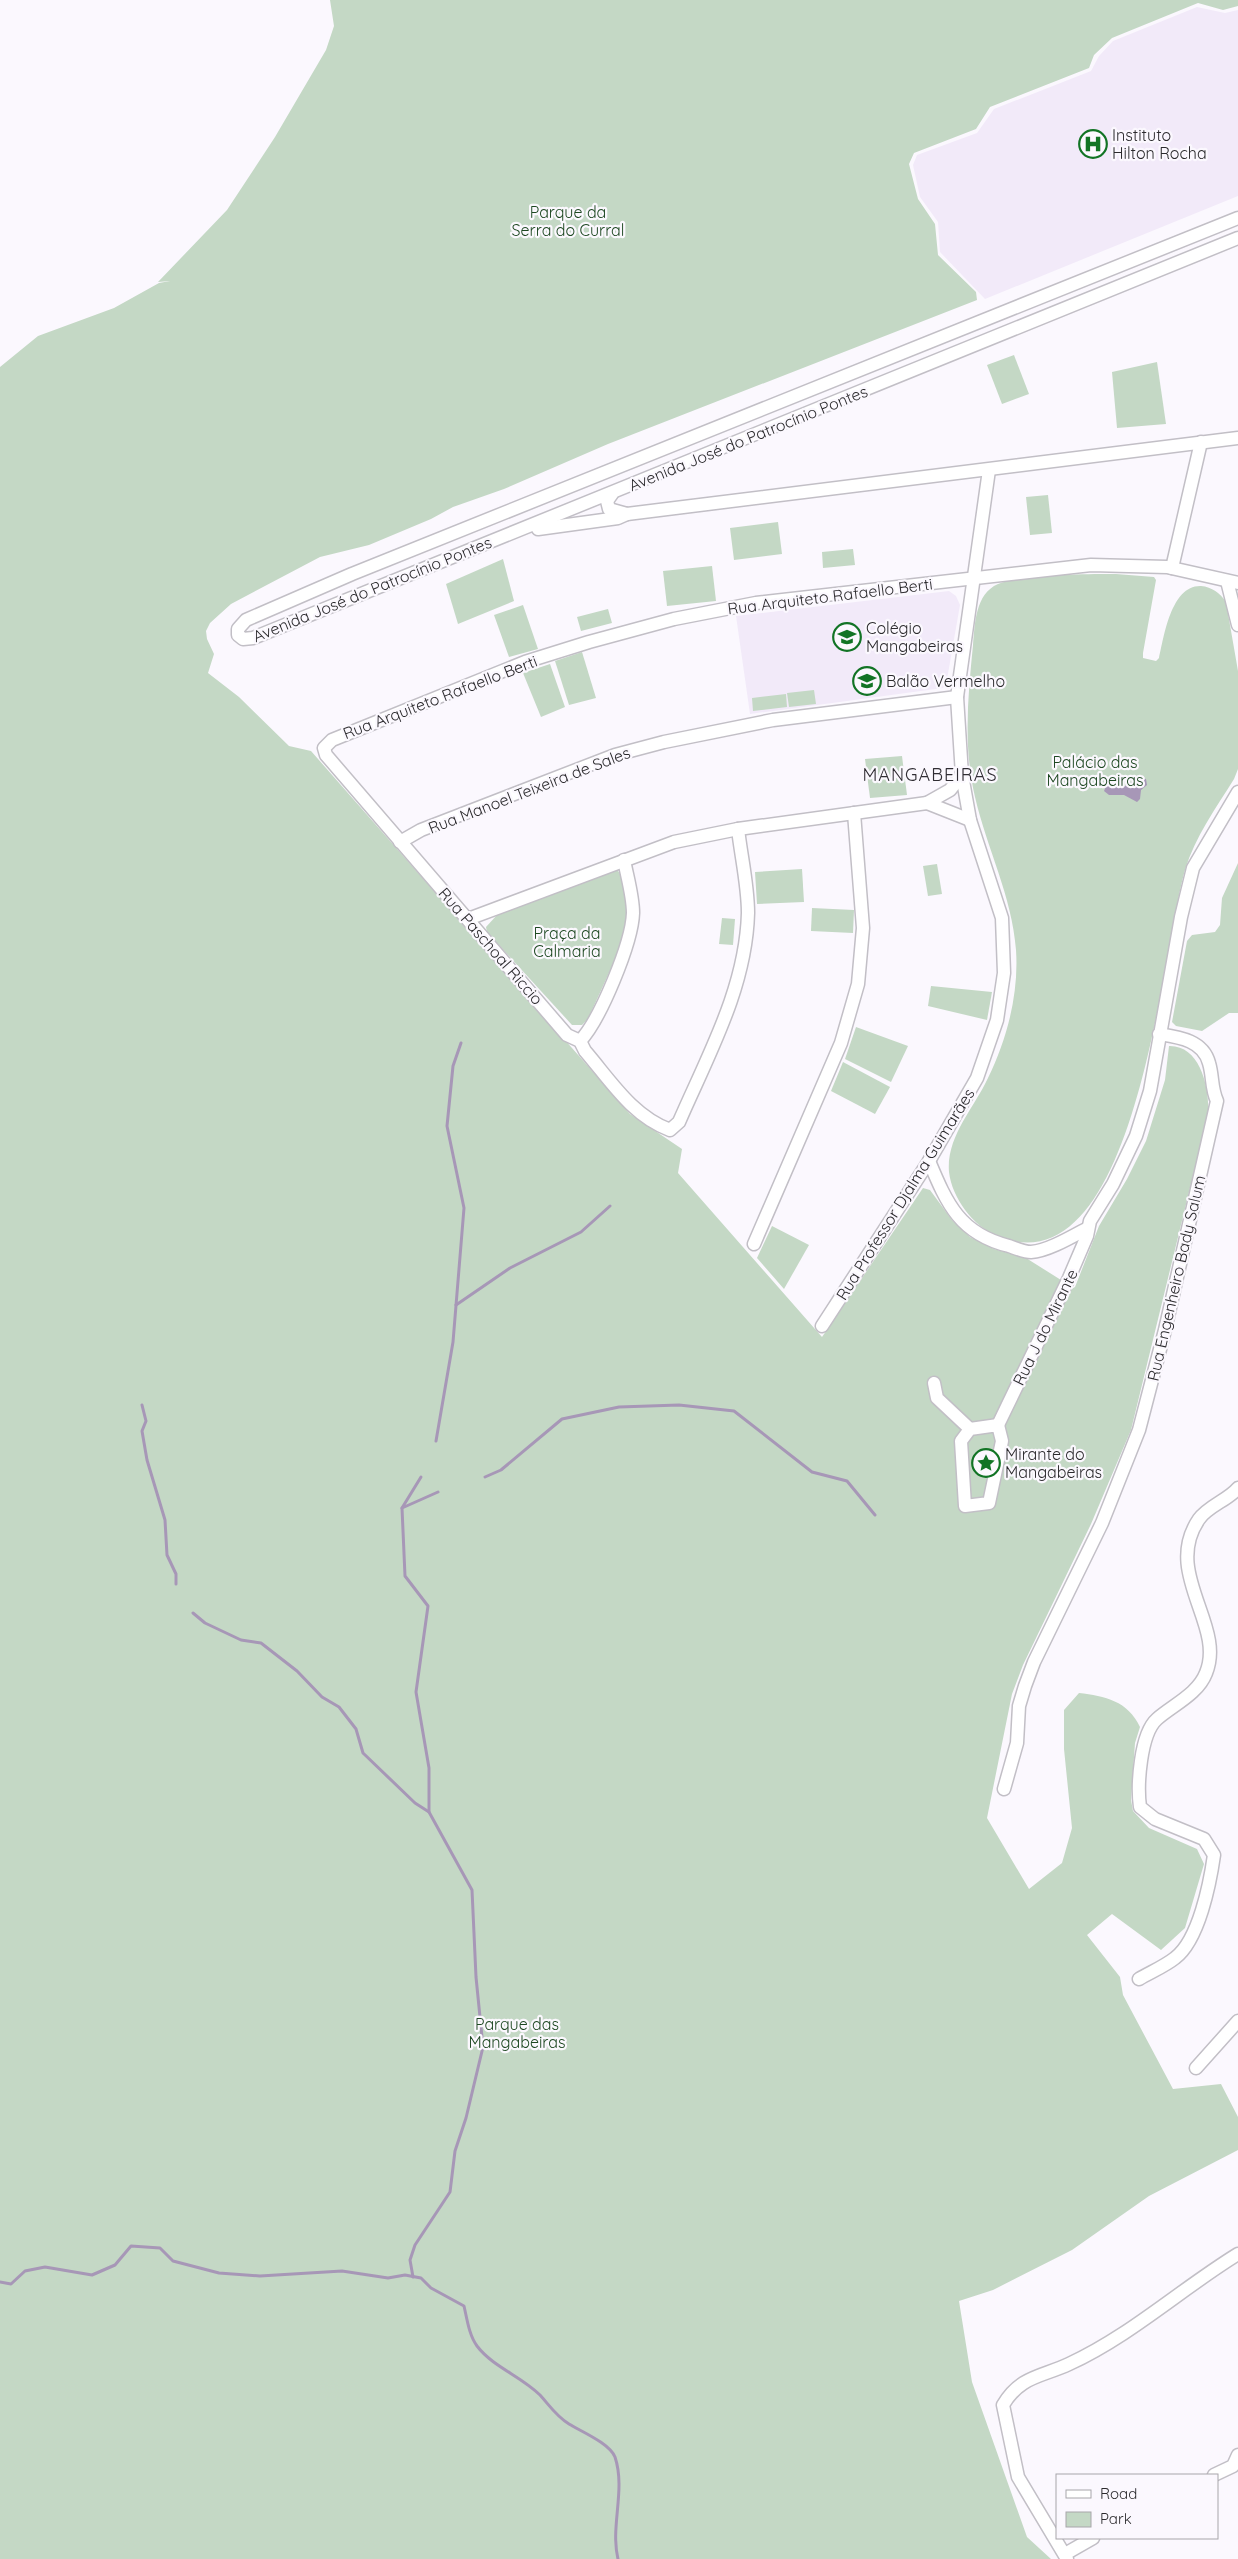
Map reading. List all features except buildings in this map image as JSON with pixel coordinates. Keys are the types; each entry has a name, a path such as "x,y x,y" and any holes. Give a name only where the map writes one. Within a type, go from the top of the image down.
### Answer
{"street":[{"name":"Avenida José do Patrocínio Pontes","path":"1238,218 352,574 246,620 238,629 238,636 243,639 253,638 612,494 1238,238"},
{"path":"518,532 618,518 626,514 1238,438"},
{"path":"1172,568 1201,442"},
{"name":"Rua Professor Djalma Guimarães","path":"822,1326 929,1161 980,1069 997,1020 1004,973 1002,918 970,820 962,775 957,696 989,470"},
{"path":"612,494 607,501 609,508 626,514"},
{"name":"Rua Arquiteto Rafaello Berti","path":"324,748 332,740 525,662 674,619 756,602 1091,565 1172,568 1233,582"},
{"path":"1233,582 1238,625"},
{"name":"Rua Manoel Teixeira de Sales","path":"400,842 421,830 625,752 773,720 957,696"},
{"name":"Rua Paschoal Riccio","path":"324,748 326,755 567,1035 580,1041 585,1051 638,1113 655,1124 670,1130 679,1122 728,1009 740,972 748,910 738,829"},
{"path":"468,918 674,842 738,829 927,803 950,790 962,775"},
{"path":"1159,1034 1181,916 1193,868 1238,792"},
{"path":"927,803 970,820"},
{"path":"754,1244 841,1043 858,984 863,928 854,813"},
{"path":"580,1041 591,1029 623,953 631,928 633,912 624,860"},
{"name":"Rua J do Mirante","path":"998,1426 1069,1278 1087,1236 1088,1228 1136,1136 1150,1091 1159,1034"},
{"name":"Rua Engenheiro Bady Salum","path":"1004,1789 1017,1743 1019,1706 1034,1662 1099,1531 1139,1430 1165,1330 1217,1101 1212,1091 1209,1062 1203,1052 1195,1044 1183,1038 1159,1034"},
{"path":"929,1161 954,1212 974,1233 991,1242 1031,1252 1059,1243 1088,1228"},
{"path":"934,1383 937,1398 970,1429"},
{"path":"998,1426 1002,1441 989,1503 965,1506 961,1441 970,1429 998,1426"},
{"path":"1139,1979 1176,1957 1190,1941 1210,1880 1214,1855 1204,1839 1156,1819 1140,1807 1138,1794 1143,1745 1154,1721 1197,1688 1206,1672 1210,1650 1189,1578 1186,1558 1190,1538 1200,1518 1238,1488"},
{"path":"1196,2068 1238,2021"},
{"path":"1092,2539 1066,2556 1018,2477 1003,2405 1019,2384 1069,2364 1121,2334 1238,2254"},
{"path":"1216,2474 1236,2462"}],"shaded area":[{"name":"Instituto Hilton Rocha","path":"1197,7 1225,13 1238,10 1238,196 985,299 940,252 938,222 920,197 913,165 917,155 977,133 994,109 1091,71 1099,56 1113,41"},
{"name":"Colégio Mangabeiras","path":"949,591 956,596 960,605 946,685 943,688 750,714 736,616"},
{"path":"1139,777 1146,779 1147,785 1141,790 1140,799 1137,802 1124,795 1109,795 1104,791 1107,784 1126,786"}],"green space":[{"name":"Parque das Mangabeiras","path":"330,0 1238,0 1238,6 1223,10 1198,3 1112,38 1094,55 1089,68 990,107 976,129 914,153 909,164 918,199 935,224 938,255 976,292 977,300 608,444 504,489 453,507 431,519 369,545 320,557 231,604 210,623 206,631 207,639 214,654 208,673 239,697 289,746 311,751 630,1114 682,1149 678,1173 822,1337 923,1188 930,1190 952,1220 970,1237 994,1249 1026,1258 1061,1280 1065,1288 1069,1290 1075,1287 1099,1226 1127,1179 1146,1141 1165,1080 1169,1046 1180,1048 1189,1053 1201,1071 1207,1093 1208,1114 1131,1430 1091,1524 1023,1665 1012,1694 987,1818 1029,1889 1062,1863 1072,1828 1064,1749 1064,1710 1079,1693 1115,1701 1135,1718 1140,1727 1135,1743 1131,1800 1133,1811 1149,1828 1197,1849 1204,1864 1185,1928 1161,1950 1112,1914 1087,1935 1120,1977 1123,1995 1173,2089 1221,2084 1238,2117 1238,2150 1149,2196 1072,2250 993,2290 959,2301 972,2382 1027,2537 1051,2559 0,2559 0,367 38,336 114,308 159,283 170,281 158,282 227,210 275,137 326,50 334,26"},
{"path":"1014,355 1029,394 1002,404 987,365"},
{"path":"1157,362 1166,424 1117,428 1112,372"},
{"path":"1048,495 1052,533 1030,535 1026,497"},
{"path":"778,522 782,554 734,560 730,528"},
{"path":"853,549 855,565 823,568 822,552"},
{"path":"503,559 514,601 458,624 446,584"},
{"path":"712,566 716,601 667,606 663,571"},
{"name":"Palácio das Mangabeiras","path":"1116,574 1154,577 1156,580 1143,658 1156,661 1159,658 1171,614 1182,594 1191,588 1201,586 1212,589 1226,602 1238,671 1238,769 1234,779 1200,834 1185,870 1152,1035 1135,1104 1112,1166 1082,1214 1044,1240 997,1236 980,1225 965,1210 954,1192 949,1172 949,1159 956,1135 988,1078 1001,1048 1010,1016 1016,983 1016,950 1010,911 980,816 971,778 968,702 976,619 985,595 998,584 1039,576"},
{"path":"523,605 538,649 509,657 494,615"},
{"path":"608,609 612,623 581,631 577,617"},
{"path":"582,652 596,698 569,705 555,661"},
{"path":"550,664 565,707 541,717 523,673"},
{"path":"814,690 816,704 789,707 787,693"},
{"path":"786,694 787,707 753,711 752,698"},
{"path":"902,756 907,795 870,798 865,759"},
{"path":"1238,863 1238,1013 1229,1013 1202,1031 1176,1026 1172,1022 1187,941 1192,935 1215,932 1220,925 1222,898"},
{"path":"937,864 942,894 928,896 923,866"},
{"path":"802,869 804,902 757,904 755,872"},
{"name":"Praça da Calmaria","path":"613,870 618,871 625,881 627,923 618,953 588,1019 582,1025 572,1025 487,932 486,927 497,915"},
{"path":"812,908 854,910 853,933 811,931"},
{"path":"722,918 735,919 733,945 719,944"},
{"path":"931,986 992,992 987,1020 928,1006"},
{"path":"856,1027 908,1046 891,1082 845,1059"},
{"path":"843,1062 890,1087 875,1114 831,1091"},
{"path":"772,1226 809,1245 784,1289 757,1258"}],"waterway":[{"path":"436,1441 453,1342 464,1208 447,1126 453,1066 461,1043"},
{"path":"456,1305 510,1268 581,1232 610,1206"},
{"path":"142,1405 146,1421 142,1431 147,1460 165,1520 167,1555 176,1574 176,1584"},
{"path":"485,1477 501,1470 562,1419 619,1407 679,1405 734,1411 812,1472 847,1481 875,1515"},
{"path":"402,1508 421,1477"},
{"path":"429,1812 429,1768 416,1692 428,1606 405,1576 402,1508 438,1492"},
{"path":"193,1613 205,1623 241,1640 261,1643 297,1671 322,1697 339,1707 356,1729 363,1753 415,1803 429,1812 472,1890 476,1977 483,2047 466,2118 455,2151 450,2192 415,2245 410,2260 413,2277"},
{"path":"0,2282 11,2284 25,2271 45,2267 92,2275 115,2265 131,2246 160,2248 173,2261 219,2273 260,2276 342,2271 388,2278 405,2275 421,2278 431,2288 464,2306 472,2337 477,2346 491,2360 532,2388 564,2421 601,2443 612,2452 615,2457 619,2482 616,2534 618,2559"}],"place":[{"name":"Instituto Hilton Rocha","path":"1093,144"},
{"name":"Colégio Mangabeiras","path":"847,637"},
{"name":"Balão Vermelho","path":"867,681"},
{"name":"Mirante do Mangabeiras","path":"986,1463"}],"district":[{"name":"MANGABEIRAS","path":"930,774"}],"park label":[{"name":"Parque da Serra do Curral","path":"568,221"}]}
